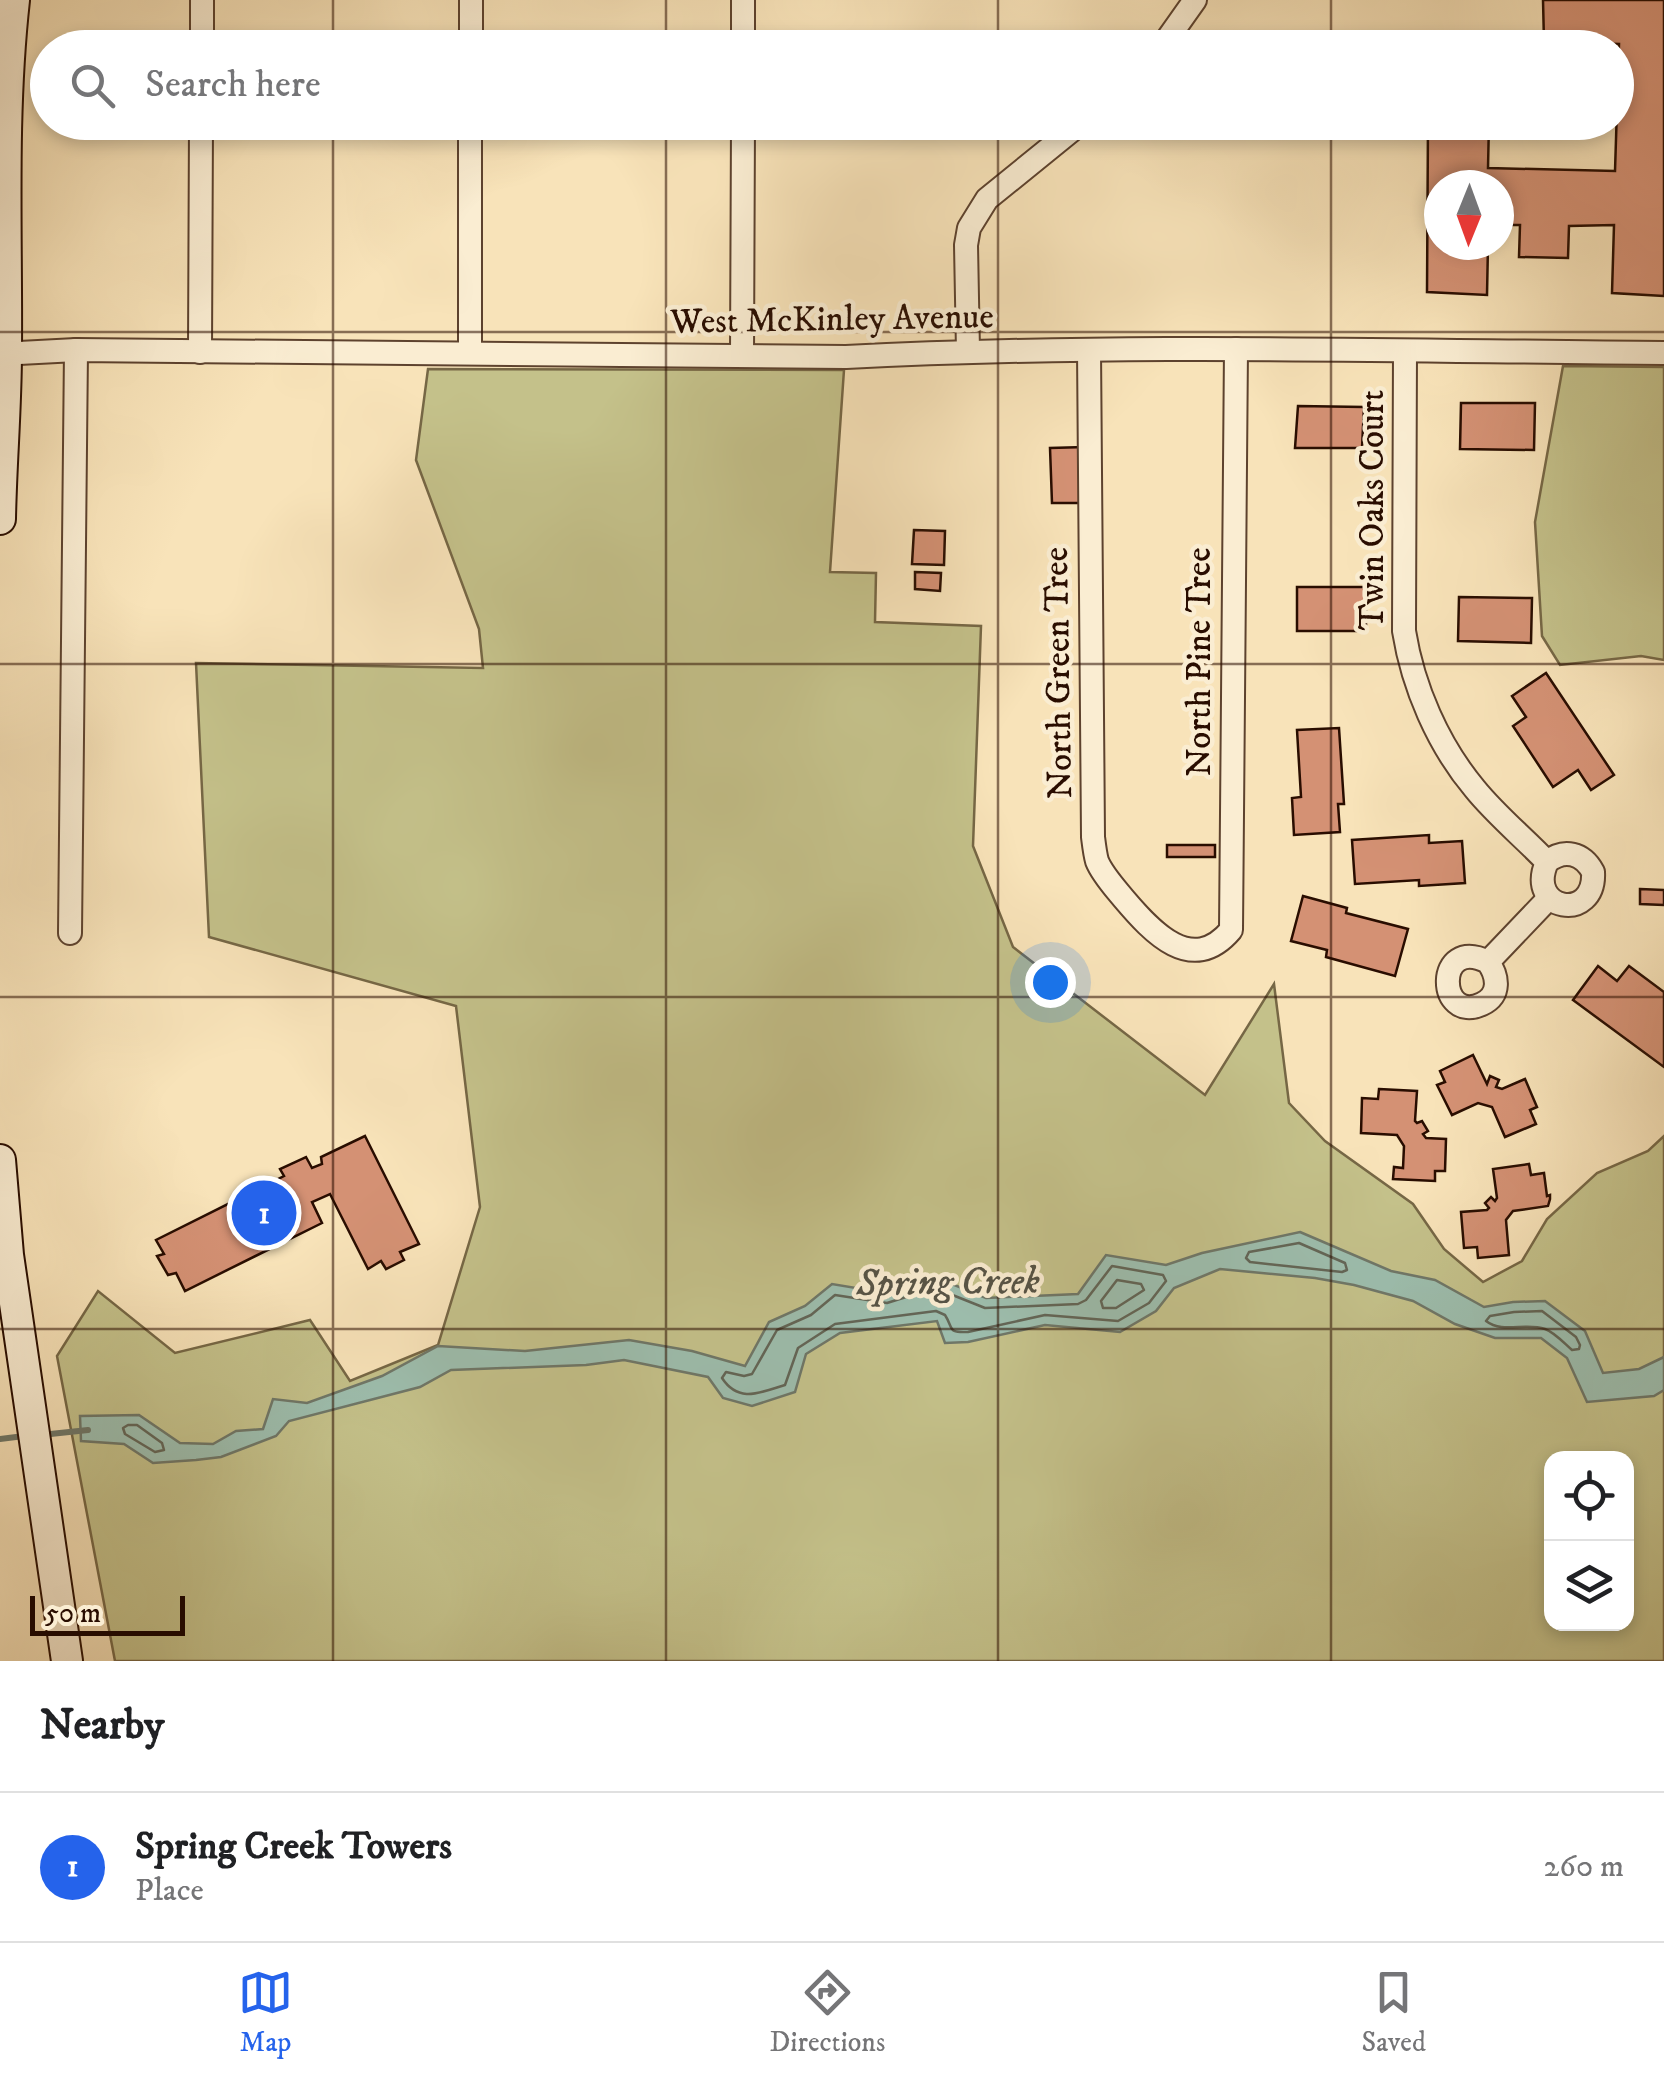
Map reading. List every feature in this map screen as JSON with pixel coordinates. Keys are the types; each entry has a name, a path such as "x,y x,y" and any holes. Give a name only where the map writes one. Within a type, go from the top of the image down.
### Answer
{"street":[{"path":"0,519 4,148 14,0"},
{"path":"202,0 202,30"},
{"path":"471,0 471,30"},
{"path":"743,0 743,30"},
{"path":"1174,30 1195,0"},
{"path":"200,352 201,140"},
{"path":"470,140 470,352"},
{"path":"742,356 743,140"},
{"path":"968,352 969,228 987,200 1060,140"},
{"name":"West McKinley Avenue","path":"3,354 76,350 846,356 1236,349 1664,353"},
{"name":"North Pine Tree","path":"1192,949 1209,947 1231,930 1236,349"},
{"path":"70,933 76,350"},
{"name":"North Green Tree","path":"1089,350 1093,838 1098,862 1146,926 1170,945 1192,949"},
{"name":"Twin Oaks Court","path":"1404,351 1404,631 1411,670 1439,734 1473,787 1547,862"},
{"path":"1556,854 1576,854 1589,864 1594,880 1588,896 1574,904 1549,898 1542,883 1547,862 1556,854"},
{"path":"1488,962 1549,898"},
{"path":"0,1160 8,1255 68,1661"}],"shaded area":[{"path":"1563,366 1664,367 1664,660 1641,656 1560,665 1542,636 1535,522"},
{"path":"428,369 844,370 830,572 876,573 875,622 981,626 973,846 1013,947 1205,1095 1274,984 1289,1103 1325,1141 1413,1204 1444,1249 1483,1282 1522,1261 1547,1219 1597,1173 1648,1151 1664,1136 1664,1661 115,1661 57,1356 98,1291 175,1353 310,1320 350,1381 438,1345 480,1207 456,1006 209,937 196,663 483,668 479,629 416,460"}],"water":[{"name":"Spring Creek","path":"1300,1232 1391,1271 1435,1280 1484,1307 1545,1301 1585,1331 1603,1373 1639,1369 1664,1357 1664,1390 1654,1396 1587,1402 1567,1358 1541,1338 1495,1338 1455,1324 1413,1301 1354,1285 1220,1269 1174,1288 1156,1311 1120,1332 1045,1325 968,1342 945,1343 937,1321 840,1333 806,1354 795,1392 752,1406 723,1398 708,1377 624,1360 451,1370 420,1387 289,1421 276,1436 221,1457 153,1463 124,1444 81,1441 80,1416 139,1415 180,1443 213,1444 236,1431 263,1429 273,1399 307,1403 382,1376 438,1346 525,1351 629,1340 692,1351 745,1366 769,1322 805,1306 832,1284 886,1293 935,1277 986,1298 1078,1294 1106,1255 1166,1265 1202,1253"}],"building":[{"path":"1543,0 1664,0 1664,296 1612,293 1614,225 1569,226 1568,258 1519,257 1520,225 1514,225 1514,170 1428,170 1428,140 1489,140 1488,168 1615,171 1616,140 1634,140 1634,30 1544,30"},
{"path":"1427,260 1488,260 1487,295 1427,292"},
{"path":"1461,403 1535,403 1534,450 1460,449"},
{"path":"1298,406 1364,407 1362,448 1295,448"},
{"path":"1085,447 1084,503 1052,503 1050,448"},
{"path":"914,530 945,531 944,565 912,564"},
{"path":"915,572 941,573 940,591 915,589"},
{"path":"1297,587 1366,587 1366,631 1297,631"},
{"path":"1459,597 1532,598 1531,643 1458,641"},
{"path":"1546,673 1614,775 1591,790 1578,770 1553,787 1513,726 1526,717 1512,696"},
{"path":"1339,728 1344,804 1338,804 1340,832 1294,835 1292,798 1301,797 1297,730"},
{"path":"1429,835 1429,843 1462,841 1465,883 1419,886 1419,880 1355,884 1352,840"},
{"path":"1167,845 1215,845 1215,857 1167,857"},
{"path":"1640,889 1664,890 1664,905 1640,904"},
{"path":"1303,896 1347,908 1346,913 1408,929 1395,976 1326,957 1327,950 1291,941"},
{"path":"1598,966 1617,981 1629,966 1664,992 1664,1067 1573,1000"},
{"path":"1473,1055 1487,1084 1490,1076 1499,1080 1496,1087 1502,1089 1525,1079 1537,1107 1530,1110 1536,1124 1505,1137 1492,1107 1478,1103 1452,1115 1437,1085 1445,1082 1440,1071"},
{"path":"1379,1089 1417,1091 1415,1121 1422,1121 1428,1131 1423,1134 1426,1138 1446,1139 1445,1171 1435,1171 1435,1181 1393,1179 1394,1167 1403,1168 1404,1146 1397,1135 1361,1133 1362,1098 1378,1099"},
{"path":"365,1136 419,1244 400,1252 404,1260 386,1269 381,1261 368,1269 330,1194 312,1202 322,1223 185,1291 176,1273 168,1275 157,1256 164,1254 156,1240 284,1176 280,1169 306,1157 312,1168 322,1164 321,1157"},
{"path":"1529,1164 1531,1175 1544,1173 1547,1196 1550,1195 1548,1206 1513,1211 1506,1220 1509,1255 1478,1258 1477,1247 1464,1248 1461,1212 1487,1210 1485,1203 1491,1197 1495,1201 1493,1169"}],"waterway":[{"name":"Spring Creek","path":"41,1435 88,1430"},
{"name":"Spring Creek","path":"0,1439 24,1436"}],"place":[{"name":"Spring Creek Towers","path":"264,1213"}]}
